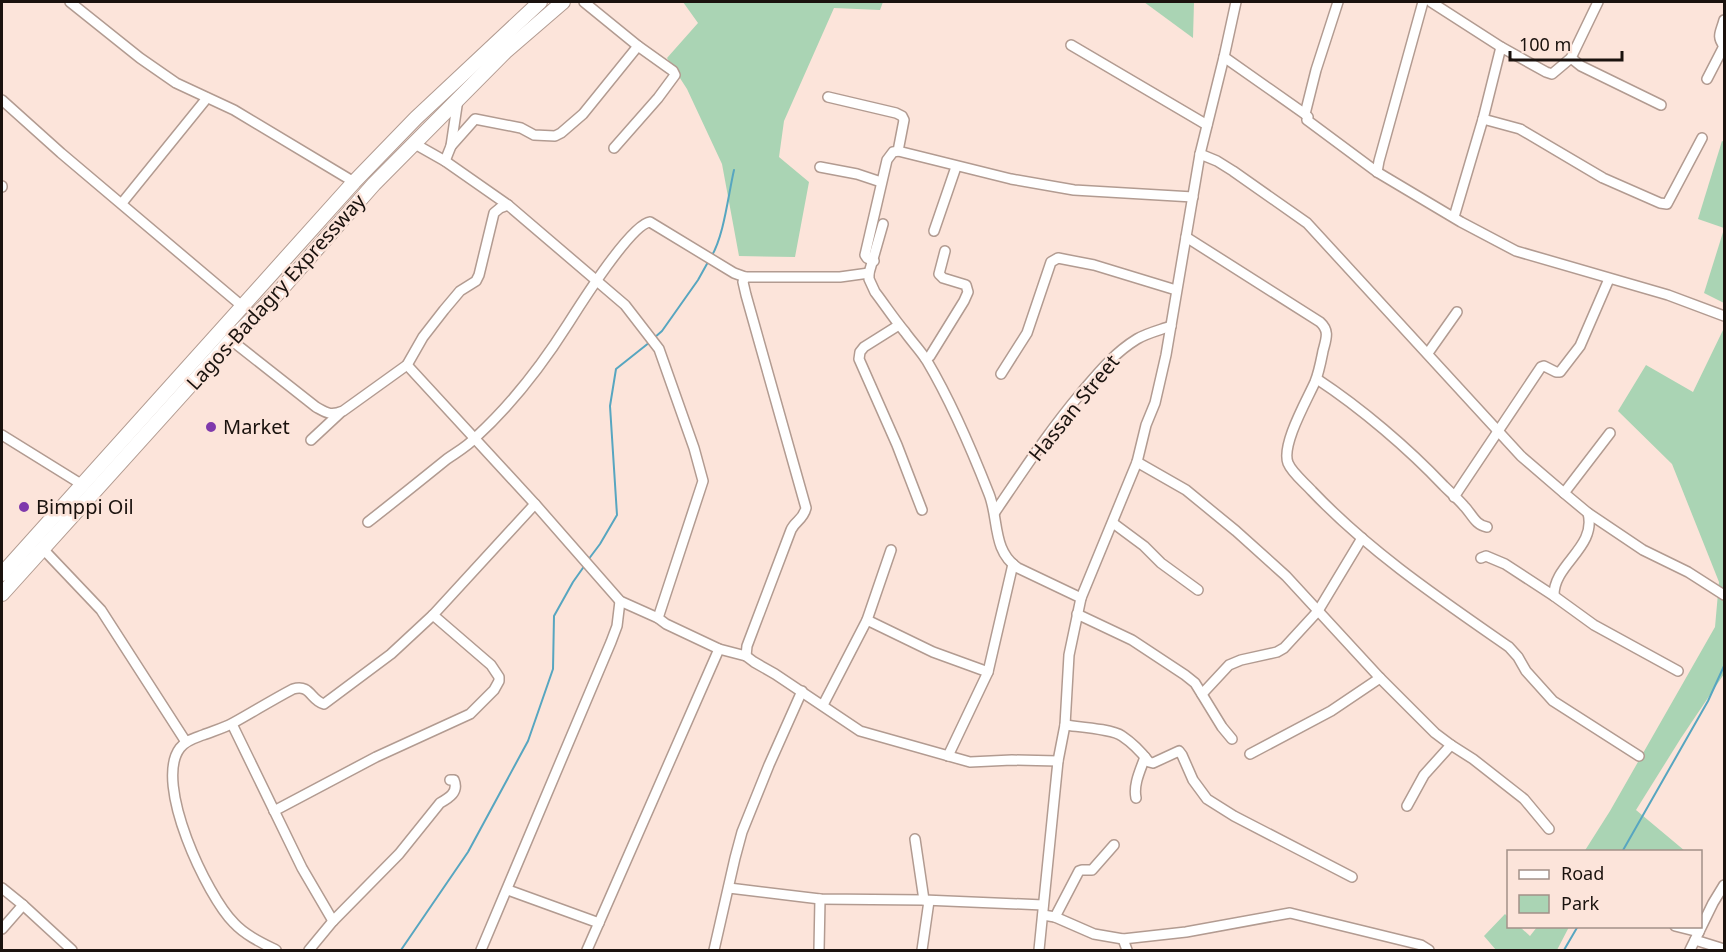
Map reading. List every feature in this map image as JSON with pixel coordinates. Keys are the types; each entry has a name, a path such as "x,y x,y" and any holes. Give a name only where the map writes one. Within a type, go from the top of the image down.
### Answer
{"highway":[{"name":"Lagos-Badagry Expressway","path":"2,594 231,340 278,293 374,184 505,52 563,2"},
{"name":"Lagos-Badagry Expressway","path":"2,574 354,183 416,118 534,4"},
{"path":"262,284 278,293"}],"street":[{"path":"70,2 140,58 176,82 234,110 354,183"},
{"path":"584,2 673,71 675,75 614,148"},
{"path":"1039,951 1058,762 1065,725 1069,655 1077,614 1081,598 1137,462 1146,425 1155,403 1166,355 1200,154 1236,2"},
{"path":"1305,114 1316,70 1338,2"},
{"path":"1377,172 1424,2"},
{"path":"1431,2 1501,48 1552,74 1571,58 1598,2"},
{"path":"1707,79 1724,46 1719,37 1725,20"},
{"path":"1071,45 1207,125"},
{"path":"451,146 476,119 521,128 534,135 555,136 561,133 583,114 638,46"},
{"path":"1454,217 1501,48"},
{"path":"1224,57 1305,114 1308,117 1307,120 1377,172 1461,222 1516,251 1668,295 1725,316"},
{"path":"1571,58 1581,66 1661,105"},
{"path":"828,97 902,116 904,120 898,152"},
{"path":"122,203 207,98"},
{"path":"445,161 451,146 458,98"},
{"path":"2,100 242,306"},
{"path":"1483,119 1520,129 1603,178 1667,204 1702,138"},
{"path":"416,144 445,161 508,205 625,306 659,349 703,481 658,618"},
{"path":"874,261 865,255 881,182 893,152 1011,179 1074,190 1192,197"},
{"path":"1200,154 1233,171 1307,223 1521,456 1564,493 1588,513 1643,550 1688,572 1725,595"},
{"path":"820,167 881,182"},
{"path":"934,231 956,167"},
{"path":"311,440 343,411 407,365 423,337 444,310 460,291 478,278 494,213 508,205"},
{"path":"368,522 475,439 518,395 596,280 641,225 646,222 650,222 734,273 745,277 840,277 869,273"},
{"path":"883,224 869,279 899,325 926,359 959,420 995,512 1002,549 1013,564 1081,598"},
{"path":"1186,237 1326,327 1326,340 1317,379 1287,449 1288,462 1298,476 1336,517 1407,574 1509,647 1526,671 1553,701 1639,756"},
{"path":"926,359 968,292 966,285 943,278 939,274 945,251"},
{"path":"1001,374 1027,333 1051,262 1058,258 1094,265 1176,290"},
{"path":"745,277 743,282 746,295 806,508 802,518 791,530 747,646 746,656"},
{"path":"1454,497 1541,368 1544,366 1560,372 1580,346 1609,279"},
{"path":"1428,353 1457,312"},
{"path":"899,325 864,347 859,359 897,445 922,510"},
{"name":"Hassan Street","path":"995,512 1043,441 1100,369 1139,338 1171,326"},
{"path":"231,340 316,407 328,414 343,411"},
{"path":"407,365 535,504 620,601 719,649 746,656 860,730 970,762 1012,760 1058,762"},
{"path":"1317,379 1348,400 1414,457 1465,506 1473,518 1483,526 1487,526"},
{"path":"1564,493 1610,433"},
{"path":"2,435 81,484"},
{"path":"1137,462 1186,490 1236,531 1286,576 1380,678 1435,733 1524,799 1549,830"},
{"path":"276,951 241,929 219,906 187,841 176,803 172,783 176,754 186,742 232,724 274,699 300,687 306,689 324,704 392,654 434,615 535,504"},
{"path":"1554,596 1557,579 1587,537 1590,520 1588,513"},
{"path":"1113,523 1198,590"},
{"path":"1202,694 1229,665 1284,648 1318,611 1362,538"},
{"path":"43,549 101,610 186,742"},
{"path":"822,705 867,620 891,550"},
{"path":"1481,558 1492,557 1554,596 1594,625 1678,671"},
{"path":"948,756 988,672 1013,564"},
{"path":"481,951 614,634 620,612 620,601"},
{"path":"1077,614 1141,646 1195,683 1232,739"},
{"path":"274,811 376,757 471,714 494,690 499,677 490,665 434,615"},
{"path":"867,620 933,652 988,672"},
{"path":"587,951 719,649"},
{"path":"1250,754 1331,711 1380,678"},
{"path":"714,951 742,832 802,691"},
{"path":"232,724 302,868 333,921"},
{"path":"1065,725 1121,735 1149,762 1153,763 1179,751 1200,791 1213,804 1352,877"},
{"path":"1407,806 1424,775 1451,745"},
{"path":"1136,798 1137,782 1145,756"},
{"path":"309,951 333,921 399,855 440,803 455,791 454,780 450,780"},
{"path":"915,839 926,900 922,951"},
{"path":"1055,917 1079,871 1092,870 1114,845"},
{"path":"1702,928 1725,885"},
{"path":"2,888 72,951"},
{"path":"729,888 820,899 926,900 1043,910 1094,934 1123,939 1186,932 1290,913 1421,945 1429,951"},
{"path":"508,890 599,923"},
{"path":"819,951 820,899"},
{"path":"2,929 22,905"},
{"path":"1677,928 1725,949"},
{"path":"1690,951 1702,928"},
{"path":"1123,939 1127,951"}],"green space":[{"path":"683,2 883,2 880,10 834,8 784,121 779,157 809,182 795,257 739,256 722,164 687,89 667,58 698,23"},
{"path":"1144,2 1194,2 1193,38"},
{"path":"1722,141 1724,142 1724,228 1698,219"},
{"path":"1724,229 1724,303 1704,293"},
{"path":"1724,328 1724,674 1636,810 1684,850 1585,850 1715,627 1719,582 1672,464 1618,411 1646,365 1693,392"},
{"path":"1505,914 1507,928 1521,928 1530,936 1536,928 1568,928 1557,950 1496,950 1484,936"}],"waterway":[{"path":"711,257 722,227 734,170"},
{"path":"654,338 662,331 708,262"},
{"path":"588,560 617,515 610,406 616,369 650,342"},
{"path":"401,950 468,852 528,741 553,669 554,616 585,565"},
{"path":"1623,850 1708,701 1724,666"},
{"path":"1564,950 1577,928"}],"place":[{"name":"Market","path":"211,427"},
{"name":"Bimppi Oil","path":"24,507"}]}
